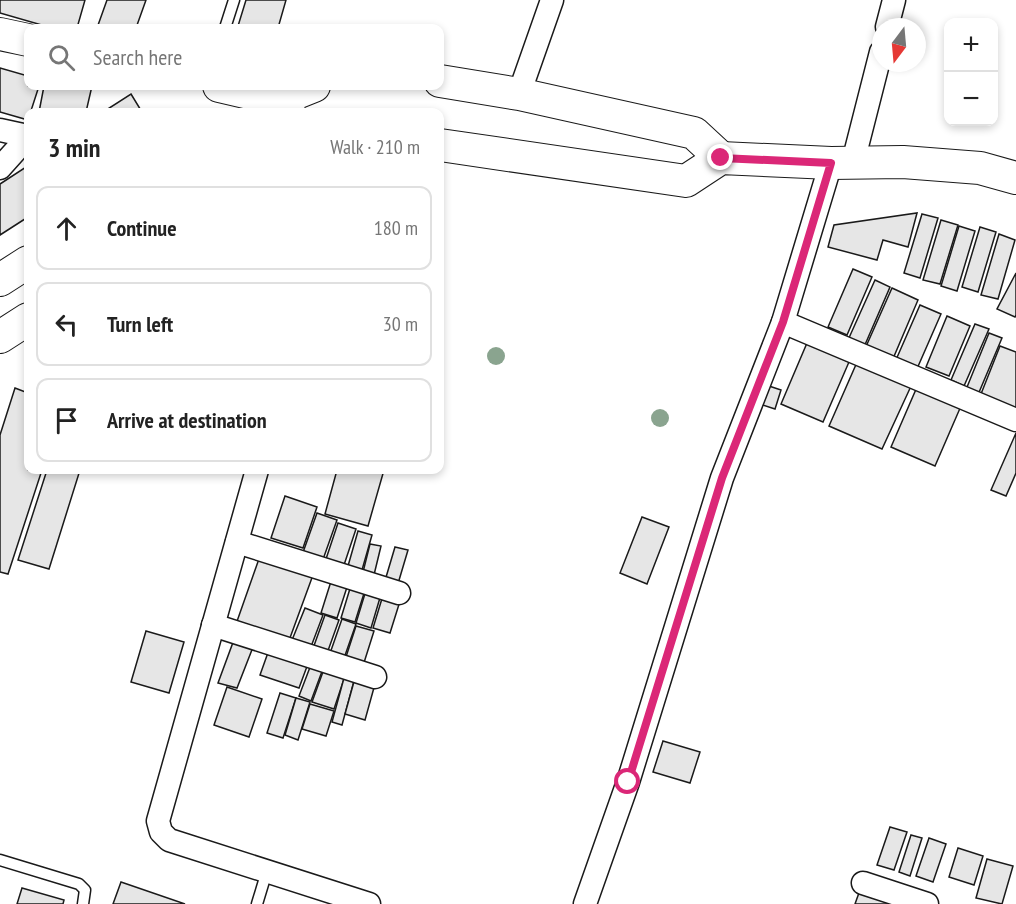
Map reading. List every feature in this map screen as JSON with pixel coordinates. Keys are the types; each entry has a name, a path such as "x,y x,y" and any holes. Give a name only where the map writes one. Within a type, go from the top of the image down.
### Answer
{"street":[{"path":"519,94 552,0"},
{"path":"889,18 894,0"},
{"path":"0,34 24,39"},
{"path":"585,904 628,782 722,478 783,322 874,72"},
{"path":"444,82 519,94 694,133 721,158"},
{"path":"229,90 276,108 307,90"},
{"path":"0,130 24,136"},
{"path":"0,168 24,141"},
{"path":"444,146 686,181 721,158 842,163 903,162 980,168 1016,178"},
{"path":"0,280 24,265"},
{"path":"0,337 24,322"},
{"path":"783,322 1016,420"},
{"path":"256,474 158,821 161,832 169,840 369,904"},
{"path":"237,542 399,593"},
{"path":"213,625 375,677"},
{"path":"863,883 916,902"}],"lane":[{"path":"226,24 234,0"},
{"path":"0,860 79,884 85,890 83,904"},
{"path":"256,904 267,871"}],"building":[{"path":"0,0 85,0 78,24 38,24 0,13"},
{"path":"107,0 146,0 137,24 98,24"},
{"path":"246,0 286,0 279,24 239,24"},
{"path":"0,68 24,75 24,90 38,90 32,108 24,108 24,119 0,112"},
{"path":"43,90 91,90 87,108 40,108"},
{"path":"131,94 140,108 109,108"},
{"path":"24,168 24,220 0,235 0,184"},
{"path":"917,213 908,247 883,240 877,260 828,247 834,225"},
{"path":"922,214 938,218 920,278 904,273"},
{"path":"941,220 958,225 940,284 923,280"},
{"path":"959,226 975,231 957,291 941,286"},
{"path":"980,227 996,232 978,292 962,287"},
{"path":"999,234 1015,240 998,299 981,295"},
{"path":"853,269 872,277 847,335 828,327"},
{"path":"1016,273 1016,315 1015,317 997,309"},
{"path":"875,280 890,287 864,347 848,340"},
{"path":"892,288 918,300 892,361 864,351"},
{"path":"920,305 941,314 916,371 895,362"},
{"path":"947,316 970,326 949,376 926,367"},
{"path":"975,324 989,329 964,386 951,380"},
{"path":"989,333 1002,338 977,397 965,392"},
{"path":"807,343 849,362 823,422 781,404"},
{"path":"1000,346 1016,352 1016,413 979,399"},
{"path":"858,360 912,384 882,449 829,426"},
{"path":"766,385 781,390 775,409 760,404"},
{"path":"917,387 961,406 935,466 891,447"},
{"path":"15,388 24,391 24,474 41,474 8,574 0,572 0,435"},
{"path":"1016,433 1016,473 1006,496 991,490"},
{"path":"46,474 79,474 49,569 18,560"},
{"path":"336,474 383,474 368,526 325,514"},
{"path":"285,496 317,507 303,548 271,538"},
{"path":"317,513 337,520 321,565 301,558"},
{"path":"642,517 669,527 647,584 620,573"},
{"path":"338,523 356,529 342,571 324,565"},
{"path":"358,531 372,535 360,577 346,573"},
{"path":"370,544 381,546 373,579 362,576"},
{"path":"395,547 408,550 397,587 384,584"},
{"path":"260,556 313,575 287,646 235,627"},
{"path":"333,575 349,581 337,618 321,613"},
{"path":"352,582 366,587 355,622 341,618"},
{"path":"367,587 382,591 371,628 356,623"},
{"path":"384,592 401,598 390,633 373,628"},
{"path":"305,608 323,615 309,652 290,645"},
{"path":"325,615 339,620 325,659 311,654"},
{"path":"342,619 356,624 342,664 328,659"},
{"path":"356,626 374,631 362,669 344,663"},
{"path":"146,631 184,642 169,693 131,682"},
{"path":"235,637 255,642 237,688 218,683"},
{"path":"270,647 309,661 299,688 260,675"},
{"path":"312,662 324,666 311,701 299,696"},
{"path":"324,669 345,676 334,709 312,702"},
{"path":"344,678 354,681 342,725 332,722"},
{"path":"355,678 375,684 365,720 345,714"},
{"path":"227,687 262,699 249,737 214,725"},
{"path":"280,693 296,698 283,738 267,733"},
{"path":"296,698 310,702 298,740 285,735"},
{"path":"310,704 334,711 326,736 302,729"},
{"path":"663,741 700,752 690,783 653,772"},
{"path":"890,827 907,832 894,870 877,865"},
{"path":"911,835 922,838 910,876 899,872"},
{"path":"929,838 946,844 933,882 916,876"},
{"path":"958,848 983,856 974,885 949,877"},
{"path":"987,859 1013,866 1002,904 976,898"},
{"path":"121,882 185,904 113,904"},
{"path":"22,888 64,900 63,904 17,904"},
{"path":"860,890 902,904 855,904"}],"route":[{"path":"628,782 722,478 783,322 831,163 721,158"}]}
